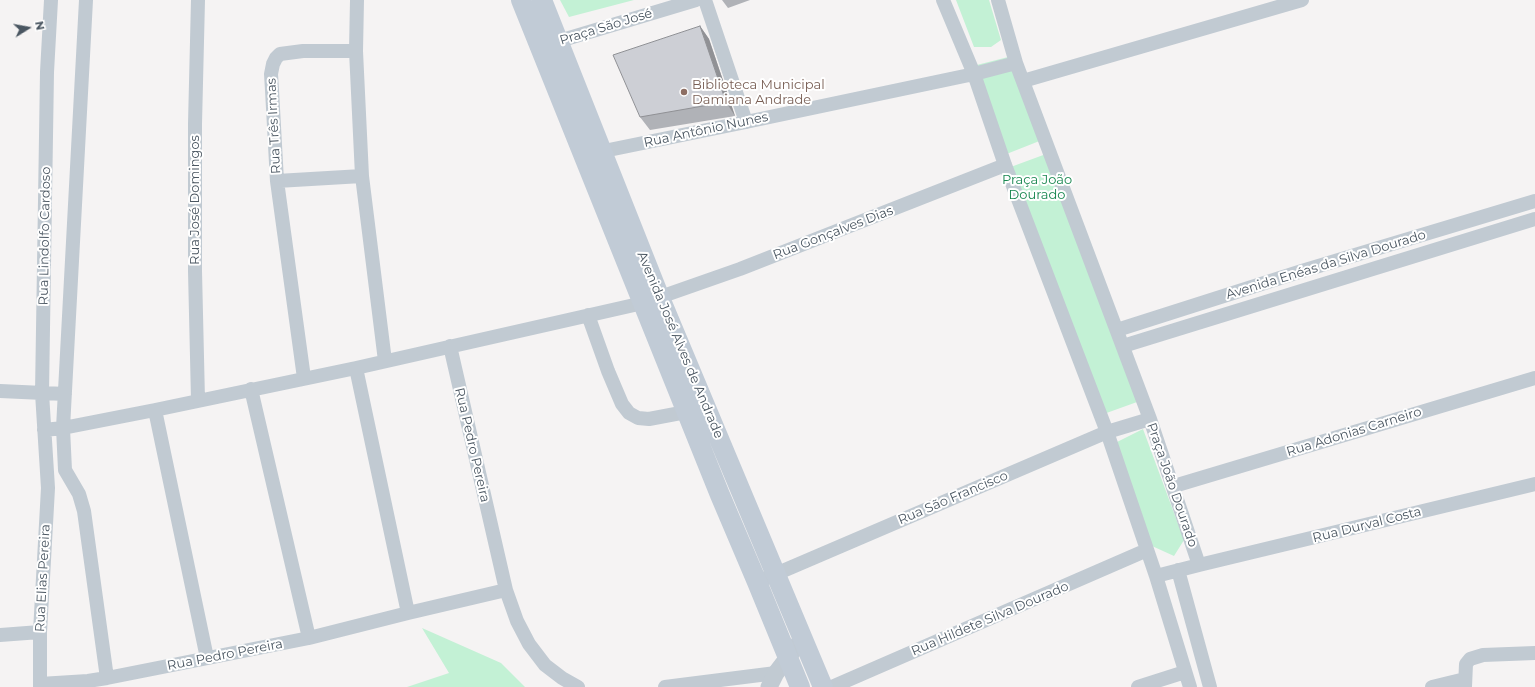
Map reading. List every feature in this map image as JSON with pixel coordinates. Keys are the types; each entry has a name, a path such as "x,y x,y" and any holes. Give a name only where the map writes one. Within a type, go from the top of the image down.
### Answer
{"main road":[{"name":"Avenida José Alves de Andrade","path":"521,0 582,155 651,301 776,574 823,687"},
{"name":"Avenida José Alves de Andrade","path":"542,0 602,151 686,412 800,687"}],"street":[{"name":"Rua Lindolfo Cardoso","path":"47,472 42,393 47,72 51,0"},
{"name":"Rua Lindolfo Cardoso","path":"65,470 63,428 86,0"},
{"name":"Rua José Domingos","path":"198,0 195,124 195,271 198,400"},
{"path":"357,0 356,51 362,176 385,361"},
{"name":"Praça São José","path":"539,47 696,0"},
{"path":"705,0 746,122"},
{"path":"943,0 974,74 1005,165 1107,432 1156,576 1190,687"},
{"name":"Praça João Dourado","path":"998,0 1016,63 1150,419 1174,486 1199,565 1156,576"},
{"path":"1023,81 1302,0"},
{"name":"Rua Três Irmas","path":"304,378 277,181 271,74 276,58 280,54 290,52 356,51"},
{"name":"Rua Antônio Nunes","path":"582,155 974,74 1016,63"},
{"name":"Rua Gonçalves Dias","path":"651,301 740,269 1005,165"},
{"name":"Rua Três Irmas","path":"277,181 362,176"},
{"name":"Avenida Enéas da Silva Dourado","path":"1117,330 1302,270 1535,201"},
{"name":"Avenida Enéas da Silva Dourado","path":"1123,346 1535,220"},
{"path":"44,430 63,428 155,410 356,368 651,301"},
{"path":"588,315 622,404 630,413 638,418 649,419 686,412"},
{"name":"Rua Pedro Pereira","path":"450,346 506,590 517,621 529,644 545,665 562,678 578,687"},
{"path":"356,368 408,613"},
{"name":"Rua Adonias Carneiro","path":"1174,486 1535,378"},
{"path":"251,389 309,638"},
{"path":"0,391 65,394"},
{"path":"155,410 207,658"},
{"name":"Rua São Francisco","path":"757,582 1107,432 1150,419"},
{"path":"47,472 65,470 79,494 84,511 107,678"},
{"name":"Rua Elias Pereira","path":"40,685 40,632 48,488 47,472"},
{"name":"Rua Durval Costa","path":"1199,565 1535,484"},
{"name":"Rua Hildete Silva Dourado","path":"832,687 1147,550"},
{"path":"1178,570 1210,687"},
{"name":"Rua Pedro Pereira","path":"40,685 107,678 309,638 506,590"},
{"path":"0,635 40,632"},
{"path":"665,687 772,680 787,656 802,639"},
{"path":"1432,687 1465,683 1466,664 1470,659 1483,655 1535,653"},
{"path":"1138,687 1185,672"}],"green space":[{"path":"560,0 634,0 569,17"},
{"path":"956,0 989,0 1001,40 991,47 974,47"},
{"name":"Praça João Dourado","path":"1012,56 1042,140 1004,155 969,67"},
{"name":"Praça João Dourado","path":"1046,154 1137,402 1101,415 1008,168"},
{"path":"1143,429 1184,540 1174,556 1152,546 1113,444"},
{"path":"422,628 501,663 525,687 407,687 449,673"}],"building":[{"name":"Biblioteca Municipal Damiana Andrade","path":"700,26 726,102 640,117 613,55"}],"place":[{"name":"Biblioteca Municipal Damiana Andrade","path":"684,92"}]}
